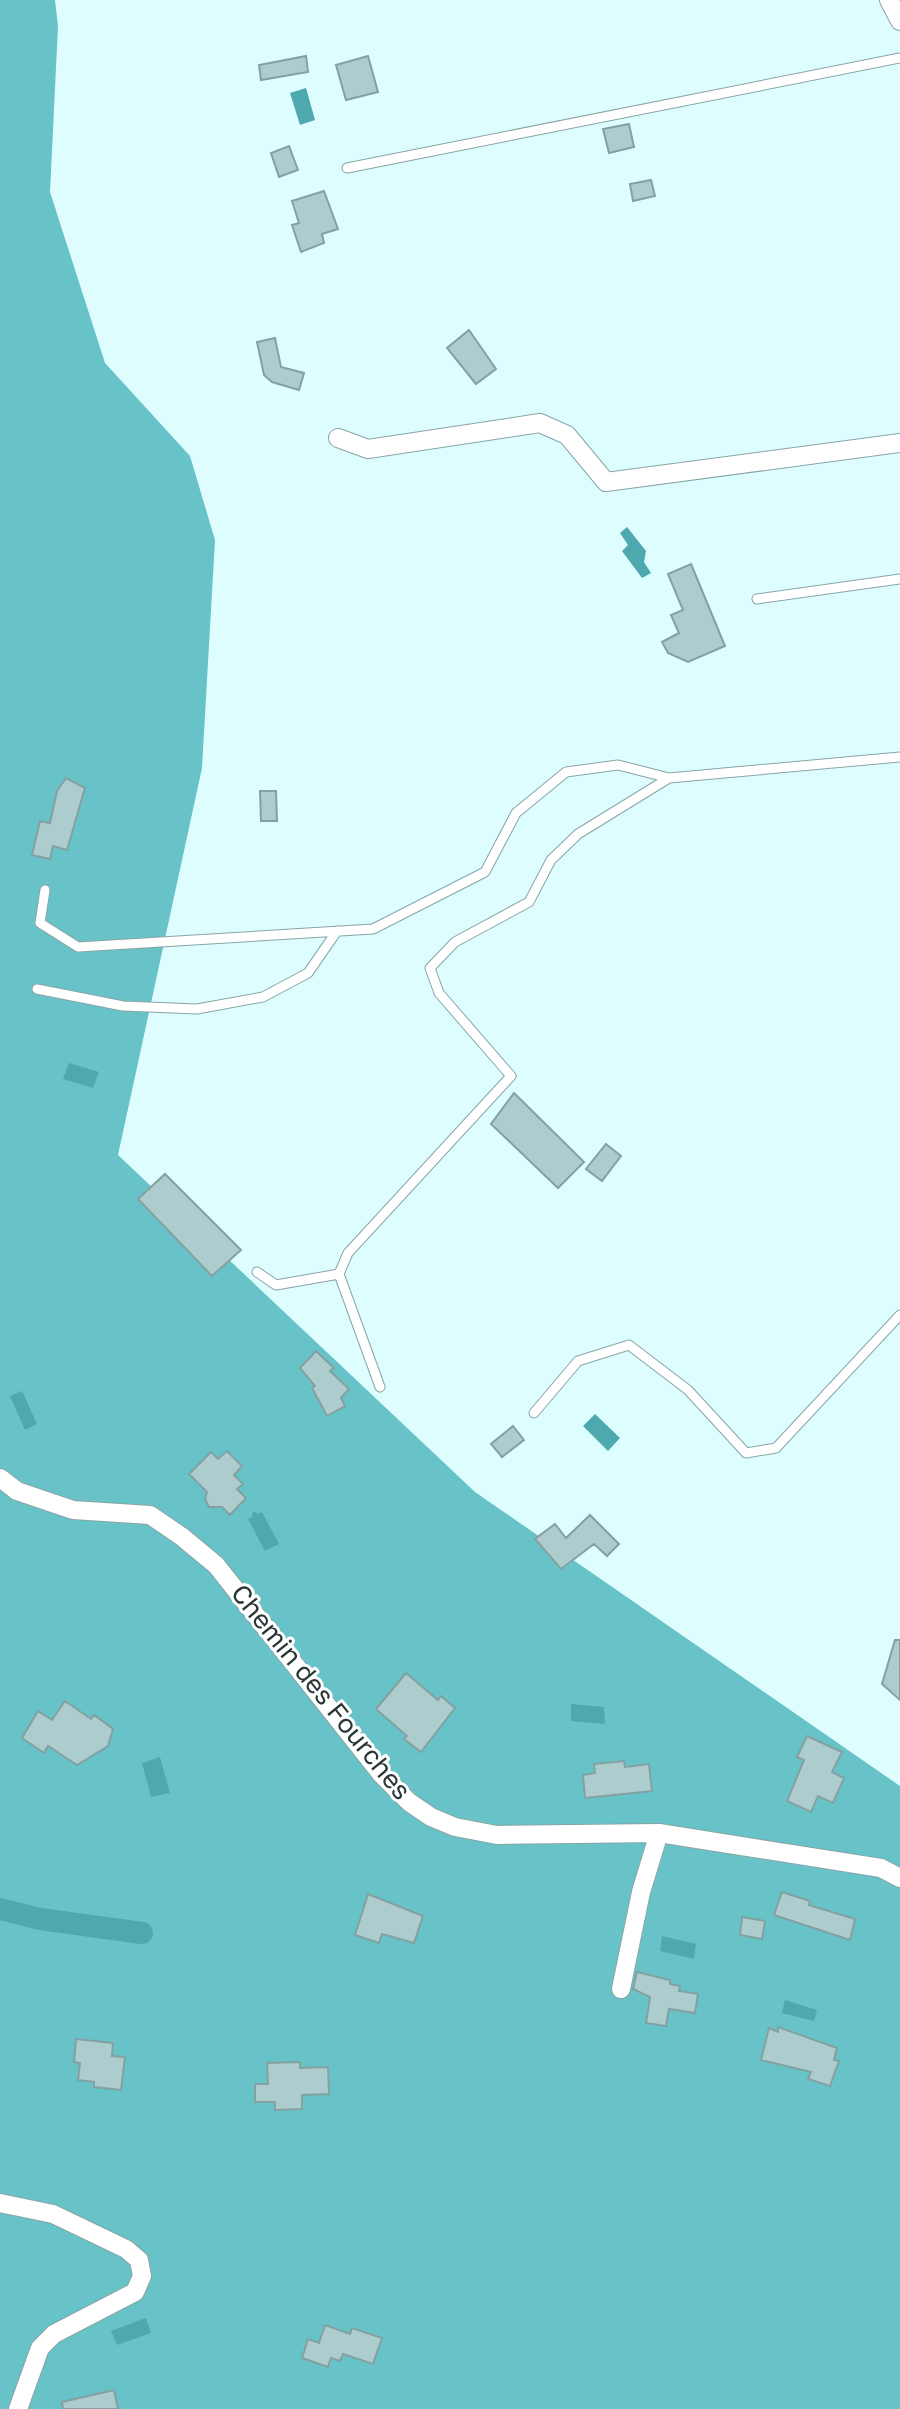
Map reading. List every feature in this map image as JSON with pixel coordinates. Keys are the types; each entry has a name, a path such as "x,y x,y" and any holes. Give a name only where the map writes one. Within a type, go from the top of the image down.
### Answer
{"street":[{"path":"889,0 900,21"},
{"path":"338,438 368,449 540,423 567,435 606,482 900,443"},
{"name":"Chemin des Fourches","path":"0,1478 17,1491 73,1510 150,1515 181,1536 216,1565 382,1775 409,1802 431,1817 455,1827 497,1835 659,1833 881,1868 900,1878"},
{"path":"621,1989 641,1892 659,1833"},
{"path":"0,2203 53,2214 126,2249 139,2260 142,2276 135,2292 54,2334 40,2348 18,2409"}],"lane":[{"path":"347,168 900,58"},
{"path":"757,599 900,579"},
{"path":"45,890 40,923 78,947 373,929 485,872 516,813 566,772 618,765 669,778 900,757"},
{"path":"380,1387 339,1274 348,1253 511,1076 439,993 430,968 455,942 529,902 551,860 578,834 669,778"},
{"path":"37,989 123,1006 197,1009 263,997 308,973 337,931"},
{"path":"257,1272 276,1285 339,1274"},
{"path":"534,1413 578,1361 629,1345 688,1390 746,1453 776,1448 900,1315"}],"shaded area":[{"path":"0,0 55,0 58,26 50,192 105,363 190,456 215,540 202,768 118,1155 475,1492 900,1786 900,2409 0,2409"},
{"path":"306,88 315,120 300,125 290,93"},
{"path":"627,527 646,551 644,562 651,573 642,578 622,551 628,545 620,533"},
{"path":"69,1063 99,1072 93,1088 63,1079"},
{"path":"22,1391 37,1424 25,1430 10,1396"},
{"path":"595,1414 620,1438 608,1451 583,1426"},
{"path":"253,1511 258,1514 262,1512 279,1544 265,1551 248,1519"},
{"path":"571,1704 604,1707 605,1724 571,1721"},
{"path":"160,1757 170,1793 151,1797 142,1763"},
{"path":"662,1936 696,1944 694,1959 660,1951"},
{"path":"785,2000 817,2010 814,2021 782,2013"},
{"path":"146,2318 151,2333 117,2345 111,2331"}],"building":[{"path":"306,56 308,72 261,80 259,65"},
{"path":"368,56 378,92 346,100 336,65"},
{"path":"629,124 634,147 609,153 603,129"},
{"path":"289,146 298,170 279,177 271,153"},
{"path":"651,180 655,196 633,201 630,184"},
{"path":"324,191 338,229 322,234 324,243 301,252 292,225 299,223 292,201"},
{"path":"469,330 496,369 476,384 447,348"},
{"path":"275,338 281,367 304,373 299,390 272,382 264,375 257,342"},
{"path":"691,564 725,646 688,662 668,653 662,642 679,633 671,615 683,610 668,574"},
{"path":"66,778 85,788 67,850 53,846 50,859 32,855 40,821 50,823 57,791"},
{"path":"260,791 276,791 277,821 261,821"},
{"path":"514,1093 584,1162 558,1188 491,1124"},
{"path":"606,1144 621,1156 602,1181 586,1169"},
{"path":"165,1174 241,1250 212,1276 138,1199"},
{"path":"316,1351 334,1368 330,1371 349,1389 341,1398 345,1406 327,1416 312,1388 315,1386 300,1368"},
{"path":"513,1426 524,1440 502,1457 491,1444"},
{"path":"227,1451 242,1466 234,1475 243,1484 237,1489 246,1498 230,1515 222,1507 209,1507 205,1499 207,1492 189,1474 211,1452 218,1459"},
{"path":"590,1515 619,1544 607,1556 594,1544 561,1569 535,1539 555,1524 566,1538"},
{"path":"895,1640 900,1640 900,1700 882,1684"},
{"path":"406,1673 438,1700 441,1696 455,1708 421,1752 376,1709"},
{"path":"65,1701 91,1719 94,1715 113,1729 108,1746 77,1765 48,1746 44,1753 22,1738 38,1711 52,1720"},
{"path":"807,1736 842,1752 832,1772 844,1778 833,1803 818,1796 811,1812 787,1801 804,1760 797,1757"},
{"path":"624,1761 625,1767 649,1764 652,1791 585,1798 583,1775 595,1773 594,1764"},
{"path":"782,1892 810,1901 809,1905 855,1919 850,1940 774,1915"},
{"path":"368,1894 423,1916 414,1943 382,1934 379,1943 355,1935"},
{"path":"742,1917 765,1921 762,1939 740,1935"},
{"path":"637,1972 670,1980 670,1984 680,1986 679,1991 698,1994 695,2013 669,2009 666,2026 646,2023 650,1997 633,1989"},
{"path":"778,2027 837,2048 834,2060 839,2061 830,2086 808,2079 811,2072 761,2060 769,2028 778,2032"},
{"path":"76,2039 113,2043 112,2056 125,2057 121,2090 94,2087 94,2082 78,2080 80,2063 74,2062"},
{"path":"300,2062 300,2068 328,2067 329,2094 302,2095 302,2109 275,2110 275,2102 255,2102 255,2084 268,2084 267,2063"},
{"path":"325,2325 350,2334 352,2328 382,2338 373,2364 343,2354 340,2361 331,2358 328,2367 302,2358 308,2339 319,2343"},
{"path":"114,2390 118,2409 63,2409 62,2402"}],"waterway":[{"path":"0,1909 40,1919 142,1933"}]}
